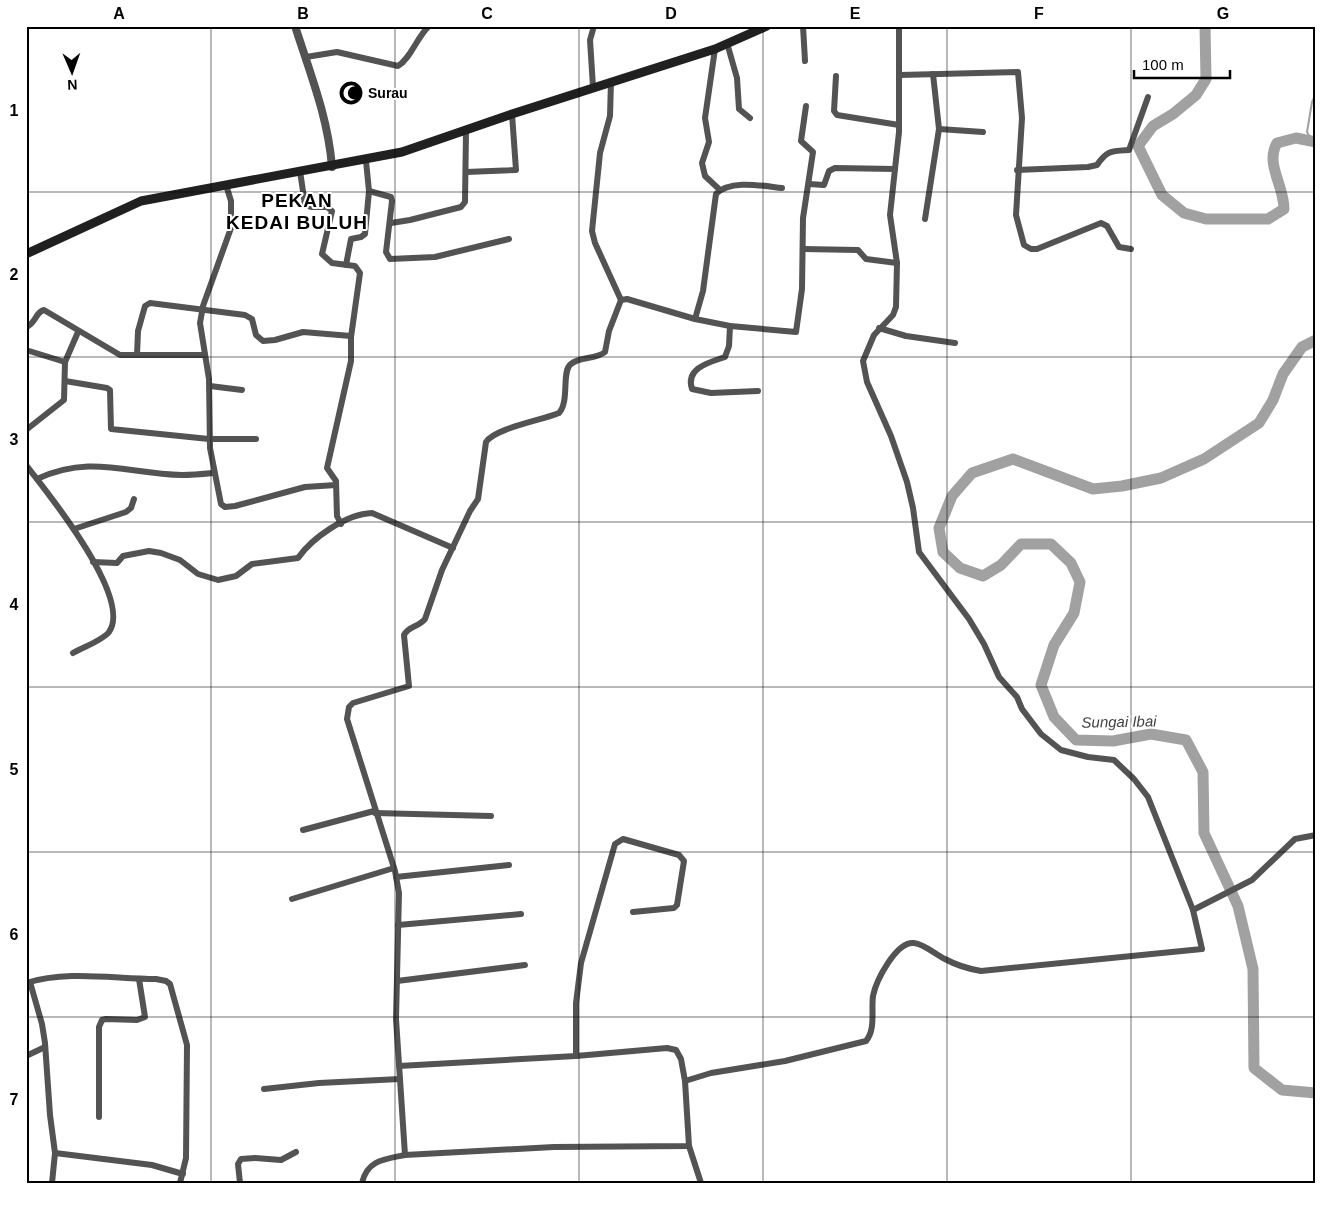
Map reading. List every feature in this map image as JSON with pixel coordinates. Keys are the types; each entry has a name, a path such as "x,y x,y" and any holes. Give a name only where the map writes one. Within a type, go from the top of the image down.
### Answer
{"main road":[{"path":"26,254 141,201 226,184 366,161 410,150 611,81 715,49 767,26"}],"street":[{"path":"295,26 328,131 332,167"},
{"path":"415,26 422,32"},
{"path":"306,58 337,52 398,66 403,63 422,32 429,26"},
{"path":"593,87 590,40 594,26"},
{"path":"803,26 805,61"},
{"path":"685,1081 710,1073 802,1057 866,1041 871,1033 875,988 889,961 900,949 909,943 920,945 959,966 981,971 1189,952 1202,949 1193,910 1148,796 1114,760 1088,757 1061,750 1041,734 1022,709 1017,697 999,677 984,644 964,612 921,558 907,482 872,393 863,361 870,342 879,328 895,311 896,263 890,215 899,126 899,26"},
{"path":"727,43 737,78 739,109 750,118"},
{"path":"715,49 705,118 709,142 702,163 705,176 720,190"},
{"path":"900,75 1018,72 1022,118 1016,215 1020,234 1026,247 1037,250 1101,223 1107,226 1118,247 1131,250"},
{"path":"925,219 939,129 933,74"},
{"path":"836,76 834,113 899,126"},
{"path":"405,1155 396,1019 399,893 394,868 375,812 347,719 347,712 353,703 409,686 404,635 408,629 421,625 425,619 442,570 470,511 478,499 484,448 490,436 533,420 559,413 565,404 568,368 572,363 599,356 605,352 609,331 621,300 595,243 592,231 600,153 610,116 611,81"},
{"path":"1018,170 1097,165 1104,154 1129,150 1148,97"},
{"path":"621,300 627,299 695,319 730,326 796,332 802,290 804,218 813,152 801,140 806,106"},
{"path":"466,172 516,170 512,114"},
{"path":"939,129 983,132"},
{"path":"391,223 460,207 465,202 466,130"},
{"path":"346,265 351,239 365,234 369,191 366,161"},
{"path":"809,184 824,186 829,171 836,168 894,169"},
{"path":"300,171 304,205 327,207 332,211 322,254 332,262 358,267 360,273 352,336 351,361 327,468 336,485 336,516 341,524"},
{"path":"226,184 231,201 231,228 202,309 200,323 210,386 209,439 213,473 221,504 225,507 244,505 305,487 336,485"},
{"path":"695,319 703,291 716,194 726,187 782,188"},
{"path":"369,191 391,198 391,223 386,252 390,259 435,257 509,239"},
{"path":"803,249 858,250 866,259 896,263"},
{"path":"137,355 138,331 146,304 202,309 249,316 254,322 256,335 263,341 303,332 352,336"},
{"path":"26,327 31,325 39,312 44,310 116,354 205,355"},
{"path":"730,326 729,346 725,357 697,369 691,378 692,389 711,393 758,391"},
{"path":"879,328 906,336 955,343"},
{"path":"26,430 62,403 65,396 65,362 78,332"},
{"path":"26,350 65,362"},
{"path":"65,381 110,390 111,429 209,439 256,439"},
{"path":"210,386 242,390"},
{"path":"26,465 74,529 109,589 113,620 108,633 73,653"},
{"path":"37,479 62,469 89,465 182,475 213,473"},
{"path":"74,529 126,512 131,508 134,499"},
{"path":"93,562 117,563 123,556 149,551 180,560 206,577 224,579 236,576 252,564 298,558 308,544 341,524 366,513 378,514 453,548"},
{"path":"304,830 375,812 491,816"},
{"path":"1193,910 1252,880 1290,842 1306,836 1316,835"},
{"path":"576,1056 576,1010 581,963 614,844 623,838 679,855 684,861 677,905 674,908 633,912"},
{"path":"396,877 509,865"},
{"path":"292,899 394,868"},
{"path":"398,925 521,914"},
{"path":"397,981 525,965"},
{"path":"52,1183 55,1153 45,1047 42,1024 28,982 41,978 68,976 163,979 170,984 186,1037 186,1158 180,1183"},
{"path":"98,1117 99,1027 102,1020 106,1019 137,1020 146,1017 139,979"},
{"path":"26,1056 45,1047"},
{"path":"400,1066 576,1056 672,1048 679,1054 685,1081 688,1146 701,1183"},
{"path":"264,1089 319,1083 400,1079"},
{"path":"362,1183 366,1171 374,1163 405,1155 554,1147 688,1146"},
{"path":"240,1183 238,1164 241,1159 282,1160 296,1152"},
{"path":"55,1153 152,1165 183,1174"}],"waterway":[{"name":"Sungai Ibai","path":"1205,26 1206,79 1196,95 1173,114 1153,126 1138,146 1162,195 1184,213 1206,219 1268,219 1284,209 1273,159 1277,143 1296,138 1316,142"},
{"path":"1312,140 1307,132 1312,102 1316,94"},
{"name":"Sungai Ibai","path":"1316,340 1302,347 1283,374 1273,400 1259,423 1204,459 1161,478 1122,486 1093,489 1013,459 972,473 952,496 939,528 943,552 960,568 983,576 1001,565 1021,544 1051,544 1071,563 1080,582 1074,613 1054,645 1041,685 1054,717 1076,740 1113,741 1151,734 1186,740 1203,772 1204,833 1238,906 1253,969 1254,1068 1282,1090 1316,1093"}],"place":[{"name":"Surau","path":"351,93"}],"district":[{"name":"PEKAN KEDAI BULUH","path":"297,211"}]}
